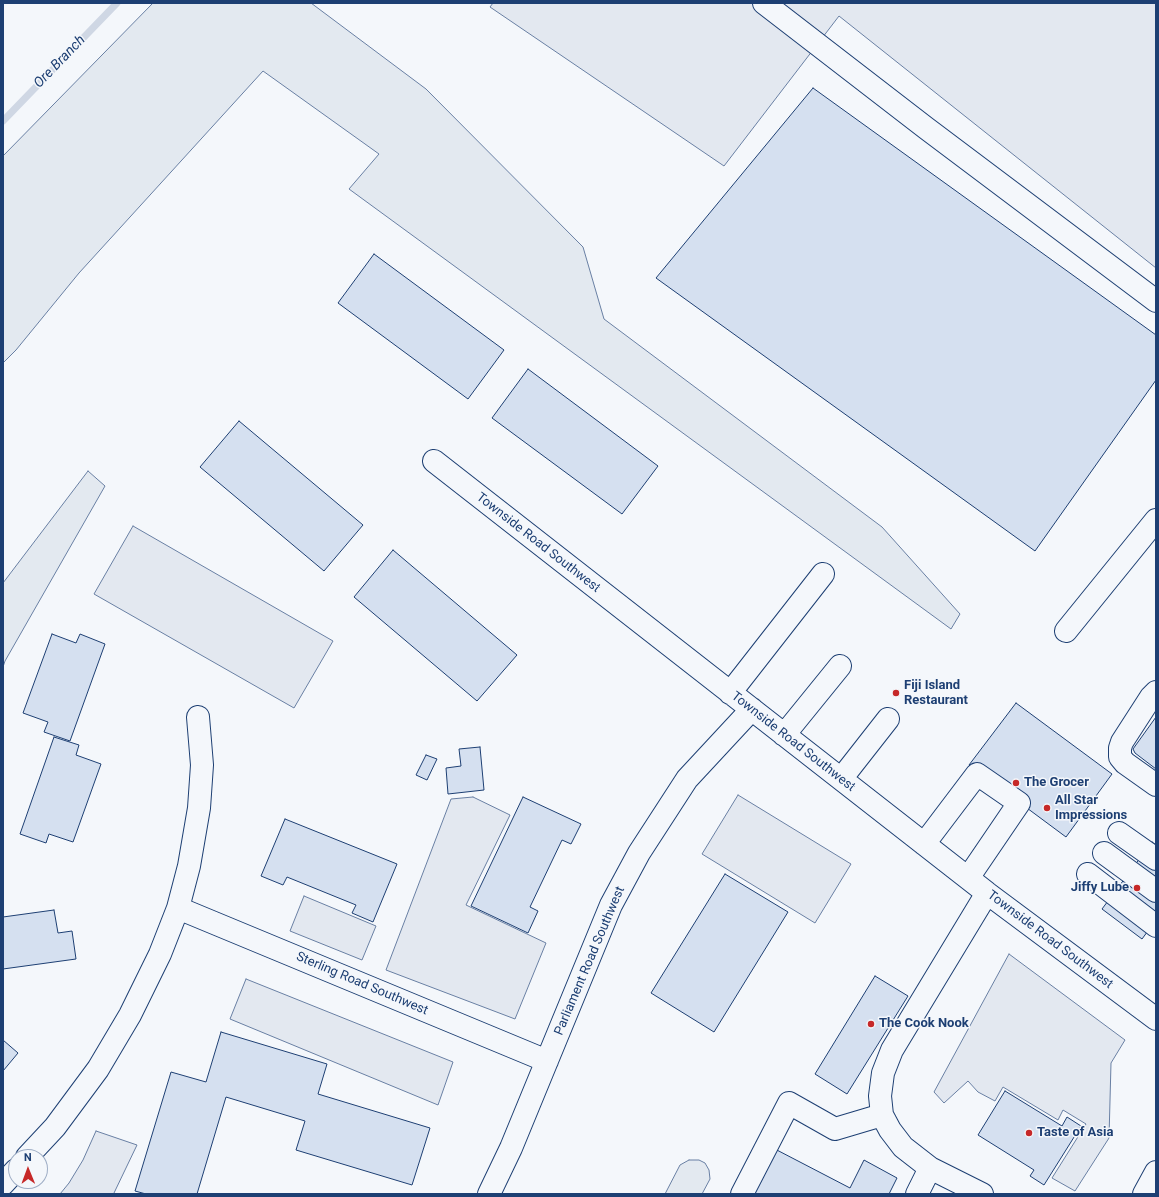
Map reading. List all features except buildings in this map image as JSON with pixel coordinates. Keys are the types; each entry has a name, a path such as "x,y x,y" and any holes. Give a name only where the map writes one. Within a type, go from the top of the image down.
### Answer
{"street":[{"path":"764,3 926,128 1156,301"},
{"name":"Townside Road Southwest","path":"434,461 987,893 1156,1019"},
{"path":"1066,631 1156,520"},
{"path":"730,693 823,574"},
{"path":"784,735 840,666"},
{"path":"1156,692 1151,697 1122,742 1120,748 1120,757 1125,764 1156,785"},
{"name":"Parliament Road Southwest","path":"489,1194 511,1148 611,906 639,853 687,779 729,732 752,710"},
{"path":"35,1149 55,1126 98,1069 130,1015 160,954 178,908 189,866 199,808 202,766 198,718"},
{"path":"840,779 888,719"},
{"path":"924,844 977,774 1019,803 968,878"},
{"path":"1104,853 1156,859"},
{"path":"1104,853 1156,873"},
{"path":"1104,853 1156,891"},
{"path":"1104,853 1156,907"},
{"path":"1104,853 1156,926"},
{"path":"982,1194 930,1168 903,1146 890,1130 882,1115 880,1096 883,1073 892,1050 987,893"},
{"name":"Sterling Road Southwest","path":"178,908 547,1061"},
{"path":"742,1194 788,1103 835,1130 882,1115"},
{"path":"917,1194 930,1168"},
{"path":"1144,1194 1156,1172"}],"shaded area":[{"path":"153,3 311,3 426,89 583,247 604,319 882,527 960,614 951,629 349,189 379,154 263,71 79,273 16,350 3,363 3,156"},
{"path":"493,3 1156,3 1156,268 839,16 724,166 490,7"},
{"path":"88,471 105,486 5,661 3,667 3,583"},
{"path":"133,526 333,641 294,708 94,594"},
{"path":"738,795 851,864 815,923 702,854"},
{"path":"473,797 510,815 466,905 546,943 515,1019 386,970 451,799"},
{"path":"304,896 376,926 362,960 290,931"},
{"path":"1009,954 1125,1040 1111,1063 1109,1138 1075,1191 1052,1178 1086,1124 1063,1110 1058,1120 1003,1087 995,1101 978,1092 968,1081 944,1103 934,1092"},
{"path":"246,979 453,1062 438,1105 230,1019"},
{"path":"96,1131 137,1145 114,1193 115,1194 60,1194 69,1183 83,1160"},
{"path":"689,1160 699,1160 705,1163 709,1170 710,1179 702,1194 665,1194 680,1165"}],"waterway":[{"name":"Ore Branch","path":"3,121 117,3"}],"place":[{"name":"Fiji Island Restaurant","path":"896,693"},
{"name":"The Grocer","path":"1016,783"},
{"name":"All Star Impressions","path":"1047,808"},
{"name":"Jiffy Lube","path":"1137,888"},
{"name":"The Cook Nook","path":"871,1024"},
{"name":"Taste of Asia","path":"1029,1133"}]}
